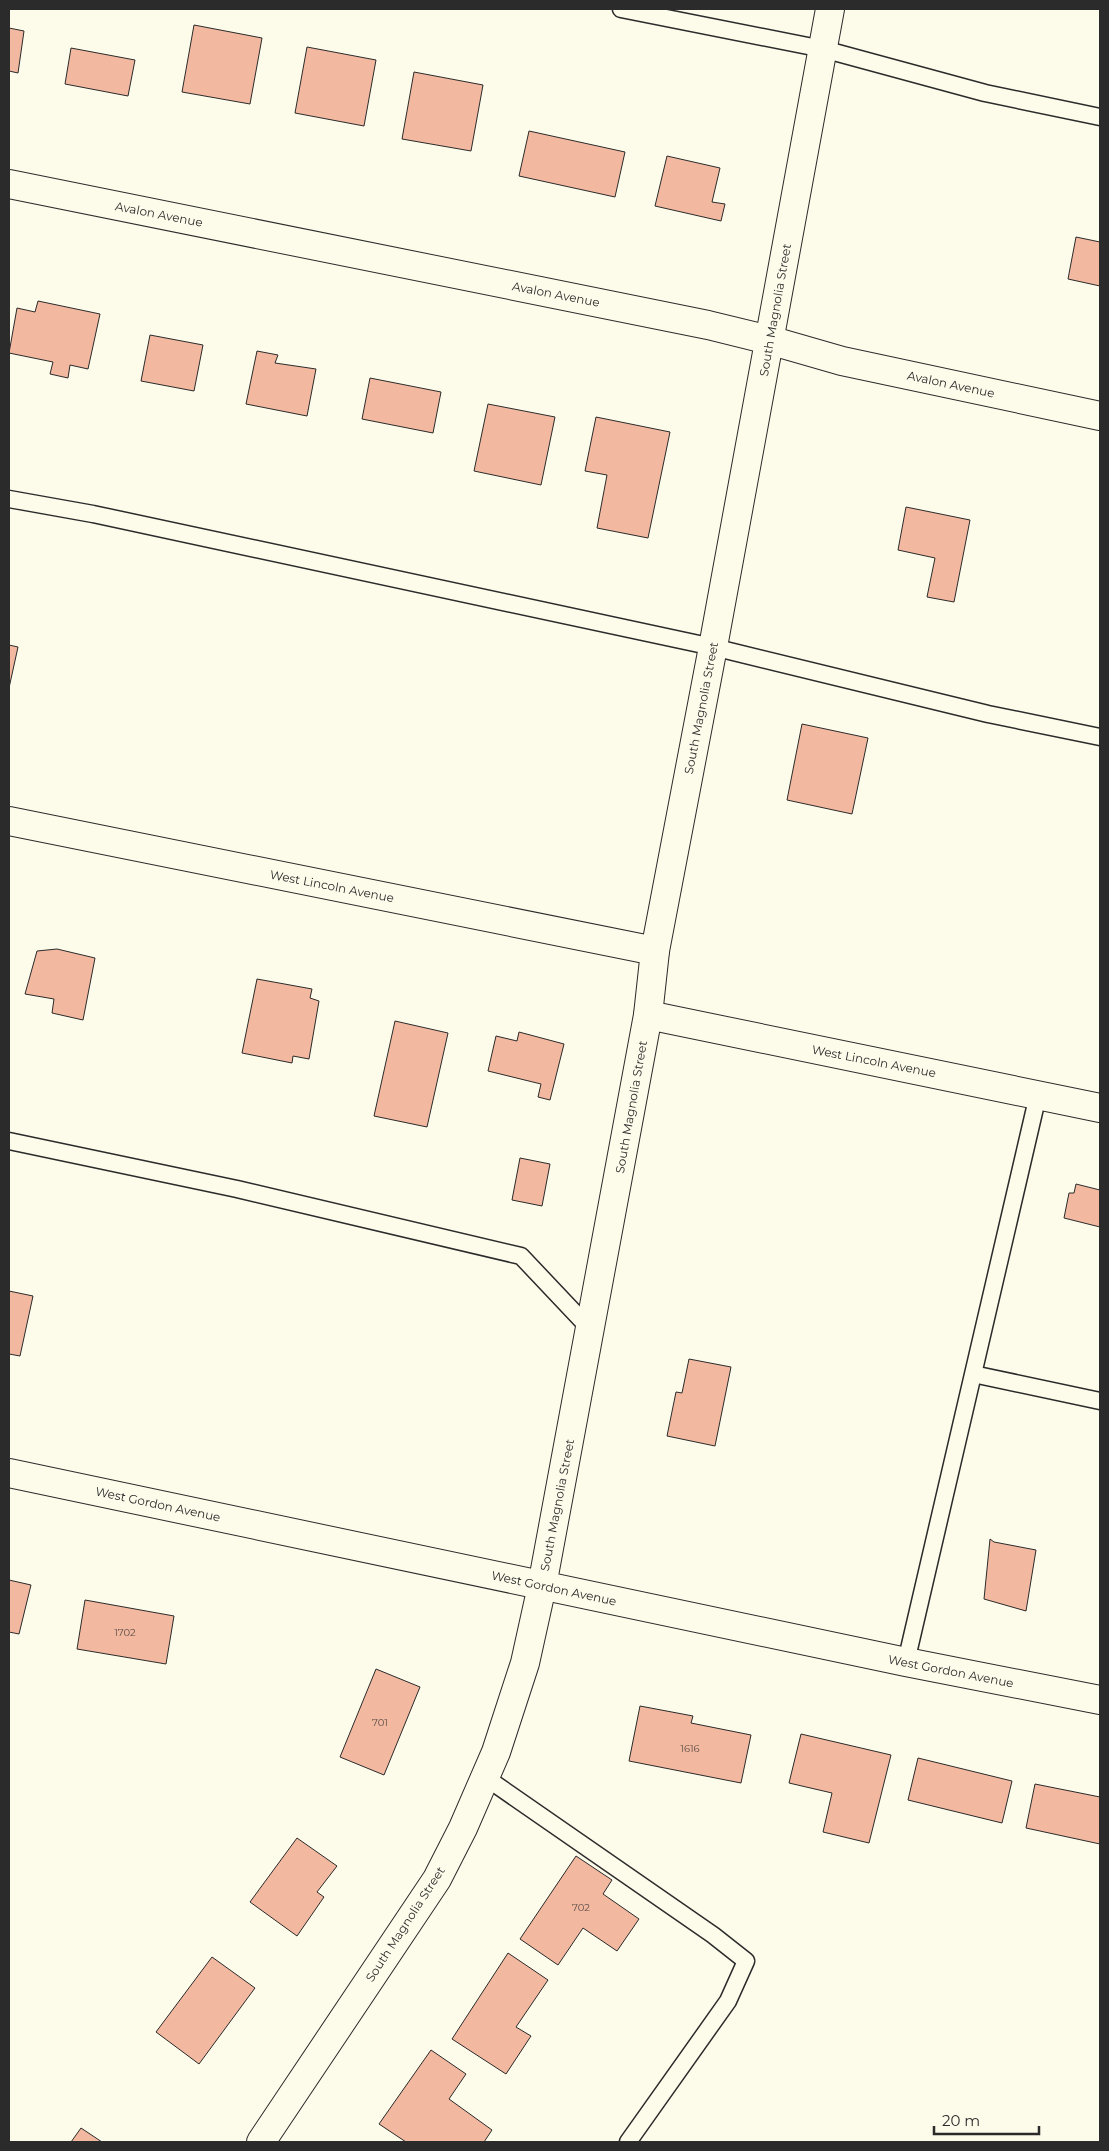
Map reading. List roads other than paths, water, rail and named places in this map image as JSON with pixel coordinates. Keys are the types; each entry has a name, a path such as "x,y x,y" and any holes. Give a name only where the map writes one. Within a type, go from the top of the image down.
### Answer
{"street":[{"name":"South Magnolia Street","path":"261,2142 437,1879 463,1828 496,1752 525,1663 542,1586 648,1015 655,951 713,648 830,9"},
{"name":"Avalon Avenue","path":"9,184 708,325 770,340 842,361 1100,416"},
{"name":"West Lincoln Avenue","path":"9,821 655,951"},
{"name":"West Lincoln Avenue","path":"648,1015 1100,1108"},
{"name":"West Gordon Avenue","path":"9,1473 906,1662 1100,1700"}],"lane":[{"path":"621,9 823,49 985,93 1100,117"},
{"path":"9,499 103,516 713,648 988,714 1100,737"},
{"path":"906,1662 1038,1095"},
{"path":"9,1141 237,1189 521,1256 590,1329"},
{"path":"973,1374 1100,1401"},
{"path":"485,1777 713,1934 746,1961 728,2001 628,2142"}]}
